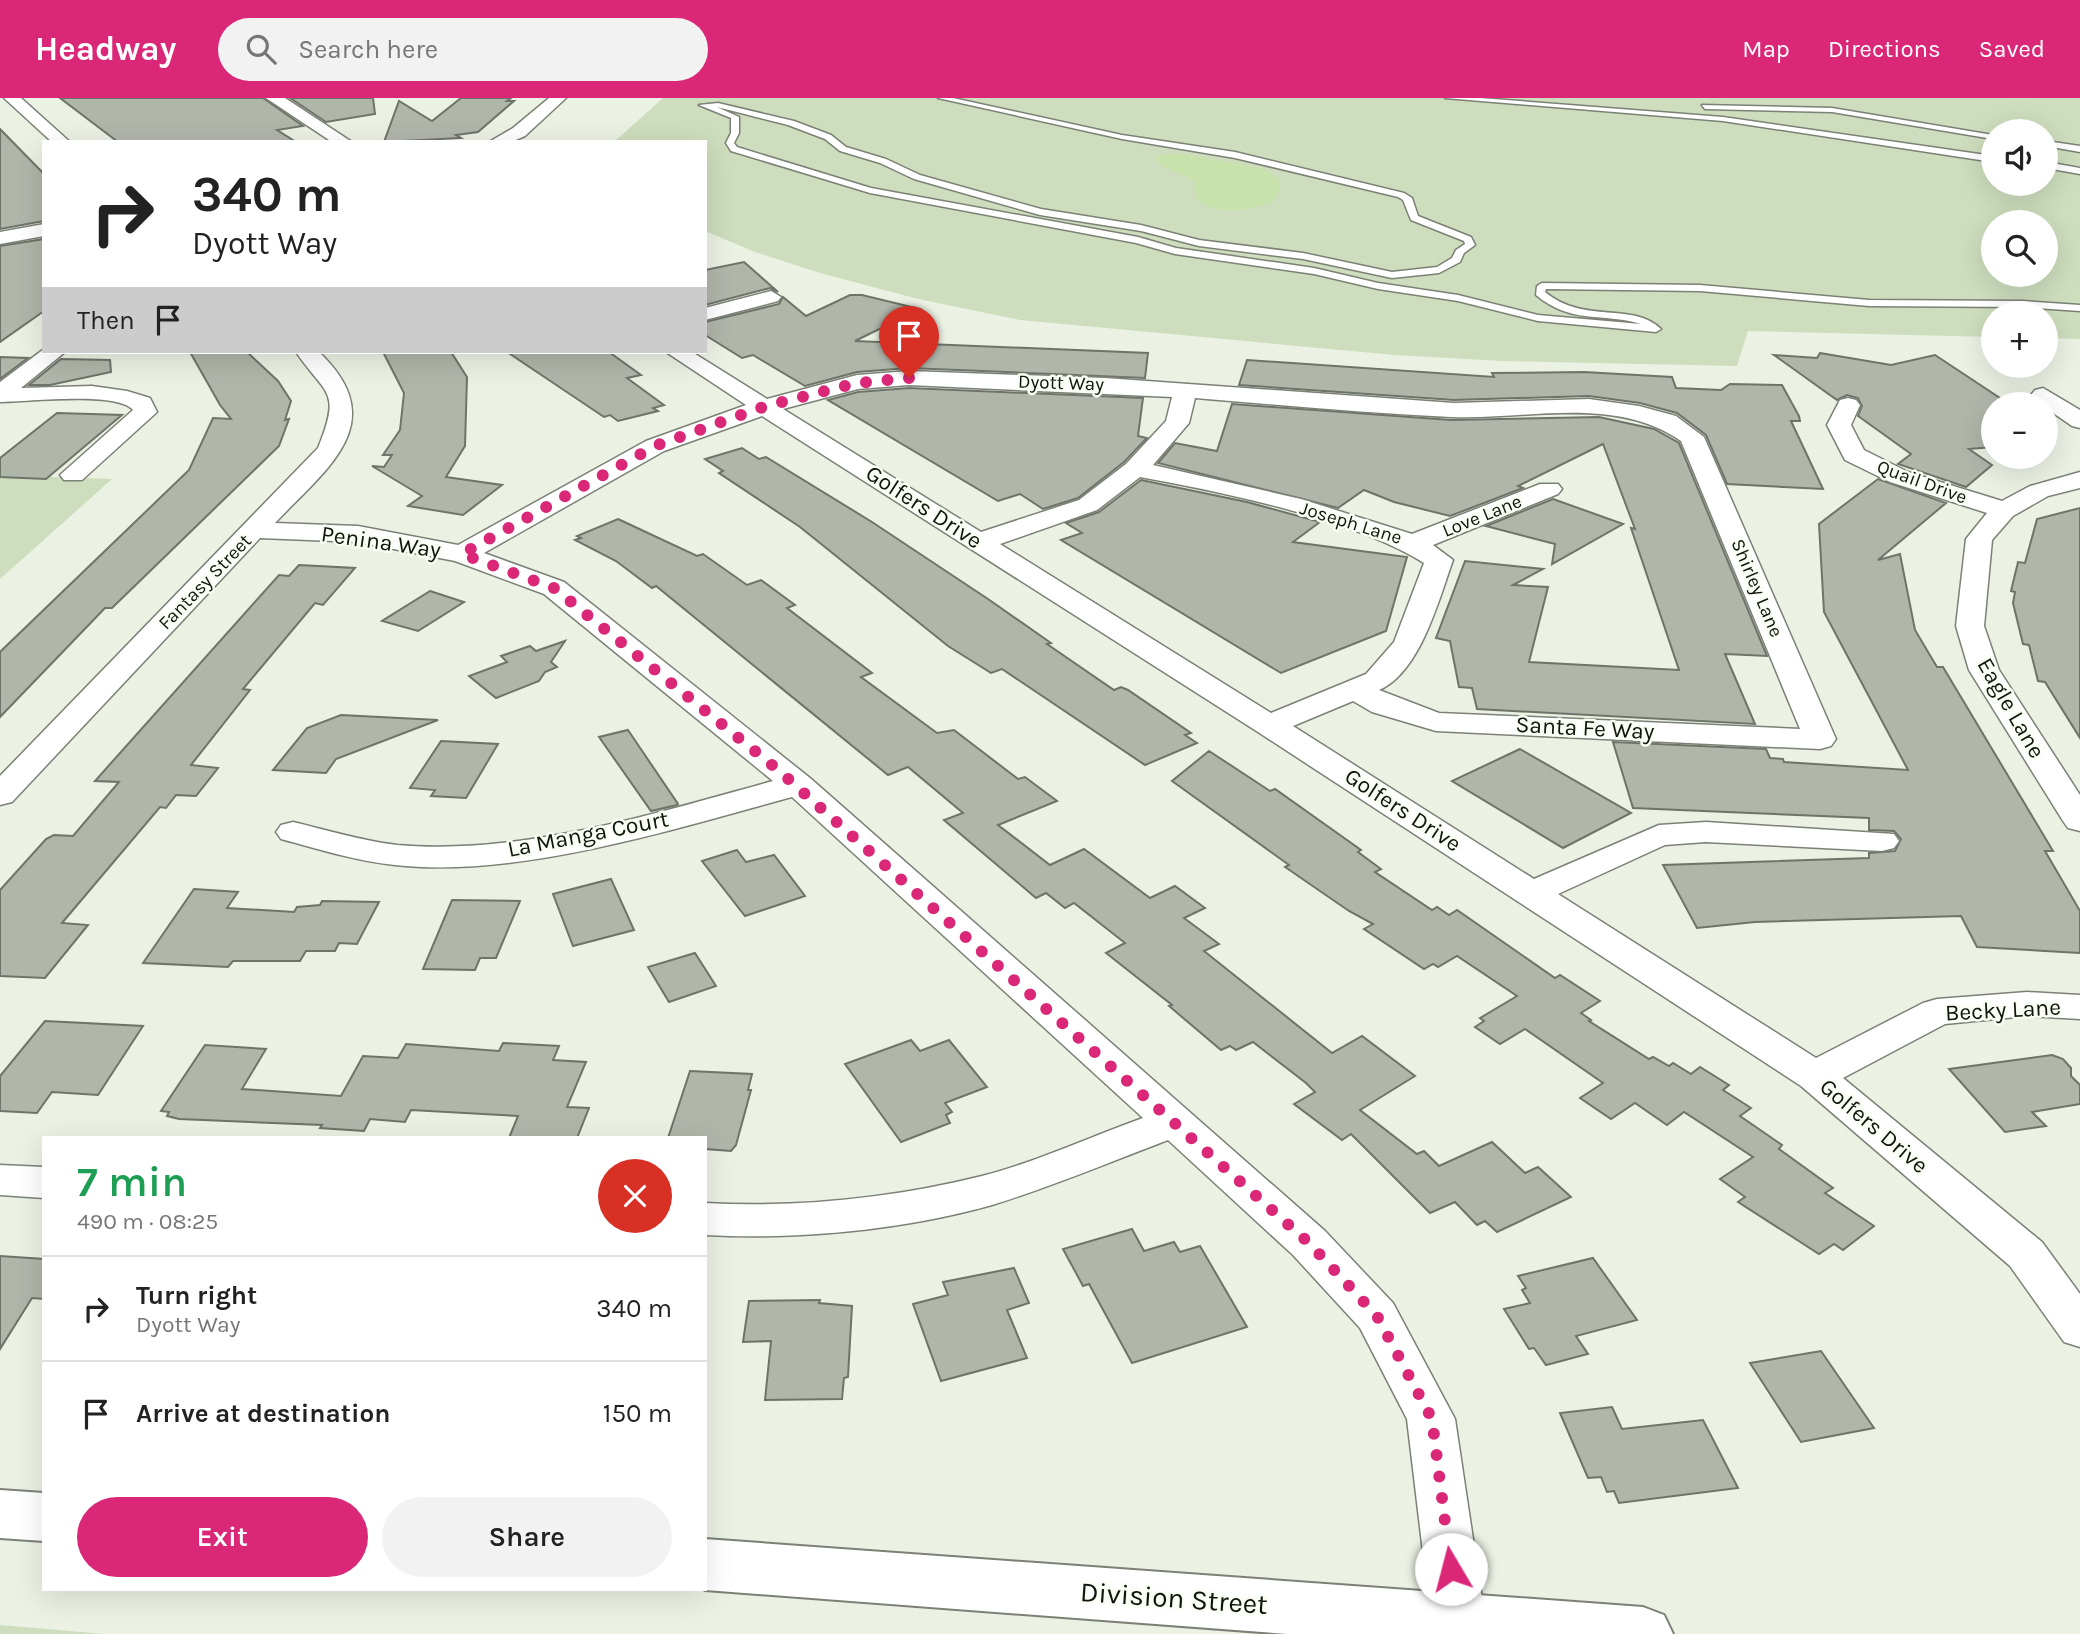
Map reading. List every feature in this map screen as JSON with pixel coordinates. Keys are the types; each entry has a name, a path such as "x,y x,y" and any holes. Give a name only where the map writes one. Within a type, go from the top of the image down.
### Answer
{"street":[{"path":"12,98 60,140"},
{"path":"274,98 341,140"},
{"path":"501,140 519,132 558,98"},
{"path":"0,238 42,230"},
{"path":"707,313 771,297"},
{"path":"0,394 51,354"},
{"name":"Fantasy Street","path":"0,795 329,451 342,419 339,389 325,369 309,354"},
{"name":"Golfers Drive","path":"680,354 1269,725 1815,1076 2026,1254 2080,1329"},
{"name":"Dyott Way","path":"462,554 655,446 766,406 857,383 909,378 1185,390 1454,410 1589,406 1658,418 1692,437"},
{"path":"978,541 1088,505 1135,470 1177,423 1185,390"},
{"path":"0,394 42,396 102,392 129,397 142,403 145,412 73,475"},
{"name":"Quail Drive","path":"1848,405 1839,425 1854,454 1899,477 2004,510"},
{"path":"2058,406 2080,421"},
{"name":"Shirley Lane","path":"1692,437 1820,739"},
{"name":"Joseph Lane","path":"1135,470 1209,481 1382,531 1414,543 1439,560 1408,644 1377,680 1357,691 1269,725"},
{"name":"Eagle Lane","path":"2080,480 2039,491 2004,510 1979,539 1970,626 1984,670 2080,821"},
{"name":"Love Lane","path":"1414,543 1549,489"},
{"name":"Penina Way","path":"255,530 358,534 462,554 554,588 797,785 1309,1243 1377,1316 1432,1419 1458,1619"},
{"name":"Santa Fe Way","path":"1357,691 1383,705 1436,722 1820,739"},
{"name":"La Manga Court","path":"293,832 405,856 532,849 642,827 797,785"},
{"path":"1532,893 1659,835 1706,832 1882,841"},
{"name":"Becky Lane","path":"1815,1076 1937,1012 2027,1004 2080,1007"},
{"path":"707,1219 741,1222 863,1214 988,1190 1172,1123"},
{"path":"0,1181 42,1183"},
{"path":"0,1514 42,1517"},
{"name":"Division Street","path":"707,1564 1643,1634"}],"lane":[{"path":"942,98 1125,138 1235,155 1401,195 1407,198 1414,218 1459,233 1468,239 1470,245 1459,252 1457,260 1444,269 1403,275 1293,255 1199,243 1141,228 1012,206 917,177 883,161 843,149 828,137 794,125 718,105 702,106 732,113 735,117 735,133 730,143 734,149 838,182 1138,240 1175,251 1314,271 1371,284 1446,296 1553,321 1656,329 1640,321 1567,312 1540,293 1542,286 1553,283 1625,289 1716,289 1869,303 1994,303 2080,309"},
{"path":"1449,98 1723,119 1981,157"},
{"path":"1583,98 1706,107 1832,110 1981,135"},
{"path":"2058,146 2080,149"},
{"path":"2058,167 2080,171"}],"shaded area":[{"path":"663,98 2080,98 2080,339 2058,338 2058,301 1981,301 1981,337 1748,331 1737,366 1502,361 1394,355 1020,320 918,299 820,273 755,252 707,232 707,140 616,140"},
{"path":"1182,154 1264,169 1279,179 1279,191 1273,202 1254,207 1224,210 1206,205 1197,200 1195,180 1164,167 1155,159 1161,155"},
{"path":"0,475 112,479 0,579"},
{"path":"0,1625 104,1634 0,1634"}],"building":[{"path":"60,98 263,98 303,126 277,130 293,140 115,140"},
{"path":"290,98 373,98 375,114 326,122"},
{"path":"461,98 511,98 507,101 514,101 478,132 456,135 461,138 385,140 399,101 432,121"},
{"path":"0,129 42,172 42,221 0,229"},
{"path":"42,239 42,312 0,342 0,246"},
{"path":"744,262 778,292 770,288 707,304 707,270"},
{"path":"850,295 862,295 920,309 855,341 1148,353 1145,378 909,368 857,372 805,386 753,355 742,358 707,336 707,322 779,304 783,297 806,316"},
{"path":"1820,353 1891,365 1935,355 1991,392 1981,392 1981,448 1969,449 1981,457 1981,469 1987,469 1966,487 1898,464 1911,454 1858,416 1862,406 1858,398 1847,395 1837,400 1774,355 1817,358"},
{"path":"191,354 249,354 278,381 291,401 285,420 289,419 279,446 112,608 105,608 0,717 0,652 189,470 213,418 231,419"},
{"path":"384,354 452,354 467,377 465,446 446,477 502,485 463,515 408,506 422,496 372,466 384,467 392,455 383,455 400,430 404,393"},
{"path":"510,354 612,354 641,375 627,378 664,405 653,408 658,411 618,421 610,415 604,417"},
{"path":"0,357 28,358 0,379"},
{"path":"61,359 110,360 111,372 50,385 29,385"},
{"path":"1247,360 1494,377 1492,373 1584,372 1672,377 1676,388 1721,390 1730,384 1782,385 1800,421 1791,421 1823,489 1727,484 1706,435 1677,413 1640,403 1589,396 1454,400 1239,385"},
{"path":"909,388 1143,398 1138,436 1147,438 1124,462 1078,498 1043,509 1020,494 998,501 828,400 858,392"},
{"path":"1232,404 1451,420 1599,417 1654,429 1679,443 1767,656 1725,654 1755,724 1477,709 1472,688 1459,687 1450,641 1436,638 1465,561 1543,569 1513,585 1548,587 1529,662 1679,670 1631,528 1635,529 1603,444 1518,486 1523,488 1450,516 1394,502 1364,490 1338,508 1158,463 1175,443 1217,451"},
{"path":"57,413 122,415 46,479 0,477 0,458"},
{"path":"742,448 759,459 766,457 872,522 988,599 1114,690 1121,687 1128,690 1191,733 1185,735 1197,743 1145,765 1002,669 991,673 948,646 800,527 719,473 723,471 705,459"},
{"path":"1878,479 1946,503 1878,560 1900,554 1915,630 1937,667 1943,667 2053,851 2045,851 2080,911 2080,953 1977,947 1961,916 1755,922 1697,928 1663,865 1869,858 1869,853 1895,851 1901,839 1894,831 1869,830 1869,818 1633,808 1613,742 1766,749 1770,758 1783,759 1784,762 1908,770 1824,612 1819,524"},
{"path":"1141,480 1247,502 1320,522 1293,542 1407,557 1386,631 1281,673 1061,540 1082,533 1066,523 1099,512"},
{"path":"1553,499 1623,524 1552,564 1555,544 1486,526"},
{"path":"2080,508 2080,738 2045,682 2038,681 2029,645 2023,644 2013,603 2015,592 2011,591 2018,562 2025,563 2037,519"},
{"path":"618,519 697,556 703,554 747,585 761,580 795,605 787,608 872,673 861,677 937,733 954,730 1018,779 1025,777 1057,801 998,825 1050,865 1084,849 1150,898 1175,886 1205,908 1184,918 1219,944 1204,951 1332,1053 1362,1036 1415,1076 1360,1110 1417,1154 1424,1151 1439,1166 1492,1142 1525,1173 1538,1167 1571,1197 1497,1232 1485,1221 1477,1225 1455,1202 1430,1213 1351,1134 1342,1140 1294,1104 1315,1092 1306,1083 1253,1042 1236,1050 1230,1046 1221,1050 1169,1006 1172,1005 1106,953 1125,943 1074,903 1065,908 1046,893 1036,898 944,820 963,813 908,767 888,775 656,586 652,588 616,561 575,540 581,538 577,536"},
{"path":"299,565 355,568 323,605 315,603 243,689 250,690 191,765 218,768 196,796 176,795 166,808 160,807 62,923 88,925 45,978 0,976 0,890 46,839 54,835 73,836 119,782 95,781 279,575 289,576"},
{"path":"430,591 464,602 418,631 382,621"},
{"path":"565,641 551,662 557,667 545,672 539,681 496,698 469,676 507,662 501,656 530,646 536,651"},
{"path":"341,715 438,720 336,759 326,773 273,770 307,728"},
{"path":"628,730 677,805 651,811 599,737"},
{"path":"441,741 498,744 466,798 431,796 435,790 410,788"},
{"path":"1520,749 1631,813 1563,848 1452,781"},
{"path":"1209,751 1270,791 1275,789 1361,850 1358,852 1381,869 1375,872 1432,910 1437,907 1449,915 1457,910 1555,978 1560,975 1600,1001 1581,1013 1591,1020 1589,1021 1649,1059 1653,1057 1669,1066 1673,1063 1691,1074 1700,1067 1729,1085 1723,1090 1751,1108 1740,1116 1782,1145 1779,1149 1833,1188 1825,1193 1874,1226 1843,1250 1834,1244 1819,1254 1738,1202 1745,1197 1720,1179 1753,1157 1684,1112 1667,1125 1635,1103 1611,1119 1580,1098 1603,1083 1525,1029 1500,1044 1475,1027 1484,1021 1480,1018 1517,996 1457,956 1438,967 1433,964 1424,969 1364,929 1373,924 1349,911 1285,867 1289,865 1172,781"},
{"path":"737,850 746,862 774,855 805,896 745,916 702,861"},
{"path":"611,879 634,930 573,946 553,894"},
{"path":"194,889 238,892 227,908 294,912 297,907 320,905 322,901 379,902 357,944 339,943 335,951 306,951 300,961 233,961 228,967 143,963"},
{"path":"452,900 520,901 496,958 480,958 475,970 423,969"},
{"path":"695,953 716,986 669,1002 648,967"},
{"path":"45,1021 143,1026 98,1095 52,1092 37,1113 0,1111 0,1076"},
{"path":"911,1040 920,1051 949,1040 987,1087 945,1103 952,1112 946,1115 950,1123 901,1142 845,1064"},
{"path":"503,1043 559,1046 553,1060 586,1062 567,1107 589,1108 578,1136 510,1136 518,1116 411,1110 405,1122 370,1119 364,1131 320,1128 322,1125 179,1119 167,1116 169,1112 161,1111 205,1045 266,1049 242,1089 341,1096 363,1056 398,1058 406,1044 499,1051"},
{"path":"2052,1055 2063,1059 2071,1068 2071,1076 2080,1085 2080,1104 2032,1112 2046,1126 2005,1132 1949,1069"},
{"path":"690,1071 752,1074 748,1090 751,1090 736,1145 731,1151 707,1149 707,1136 669,1136"},
{"path":"1132,1229 1144,1251 1174,1242 1180,1252 1200,1246 1247,1327 1132,1363 1089,1284 1083,1286 1063,1249"},
{"path":"0,1256 42,1259 42,1299 32,1298 0,1349"},
{"path":"1593,1258 1637,1320 1576,1336 1588,1354 1546,1365 1534,1348 1529,1349 1504,1309 1530,1303 1522,1290 1526,1288 1518,1276"},
{"path":"1014,1268 1029,1303 1007,1310 1027,1358 941,1381 913,1304 948,1295 943,1282"},
{"path":"820,1300 819,1303 852,1306 848,1377 844,1378 842,1399 765,1400 771,1341 743,1342 749,1301"},
{"path":"1821,1351 1874,1428 1801,1442 1750,1363"},
{"path":"1612,1407 1622,1429 1703,1420 1738,1488 1619,1503 1614,1491 1607,1492 1601,1477 1588,1478 1560,1413"}],"route":[{"path":"909,378 857,383 766,406 655,446 462,554 554,588 797,785 1309,1243 1377,1316 1432,1419 1451,1569"}]}
